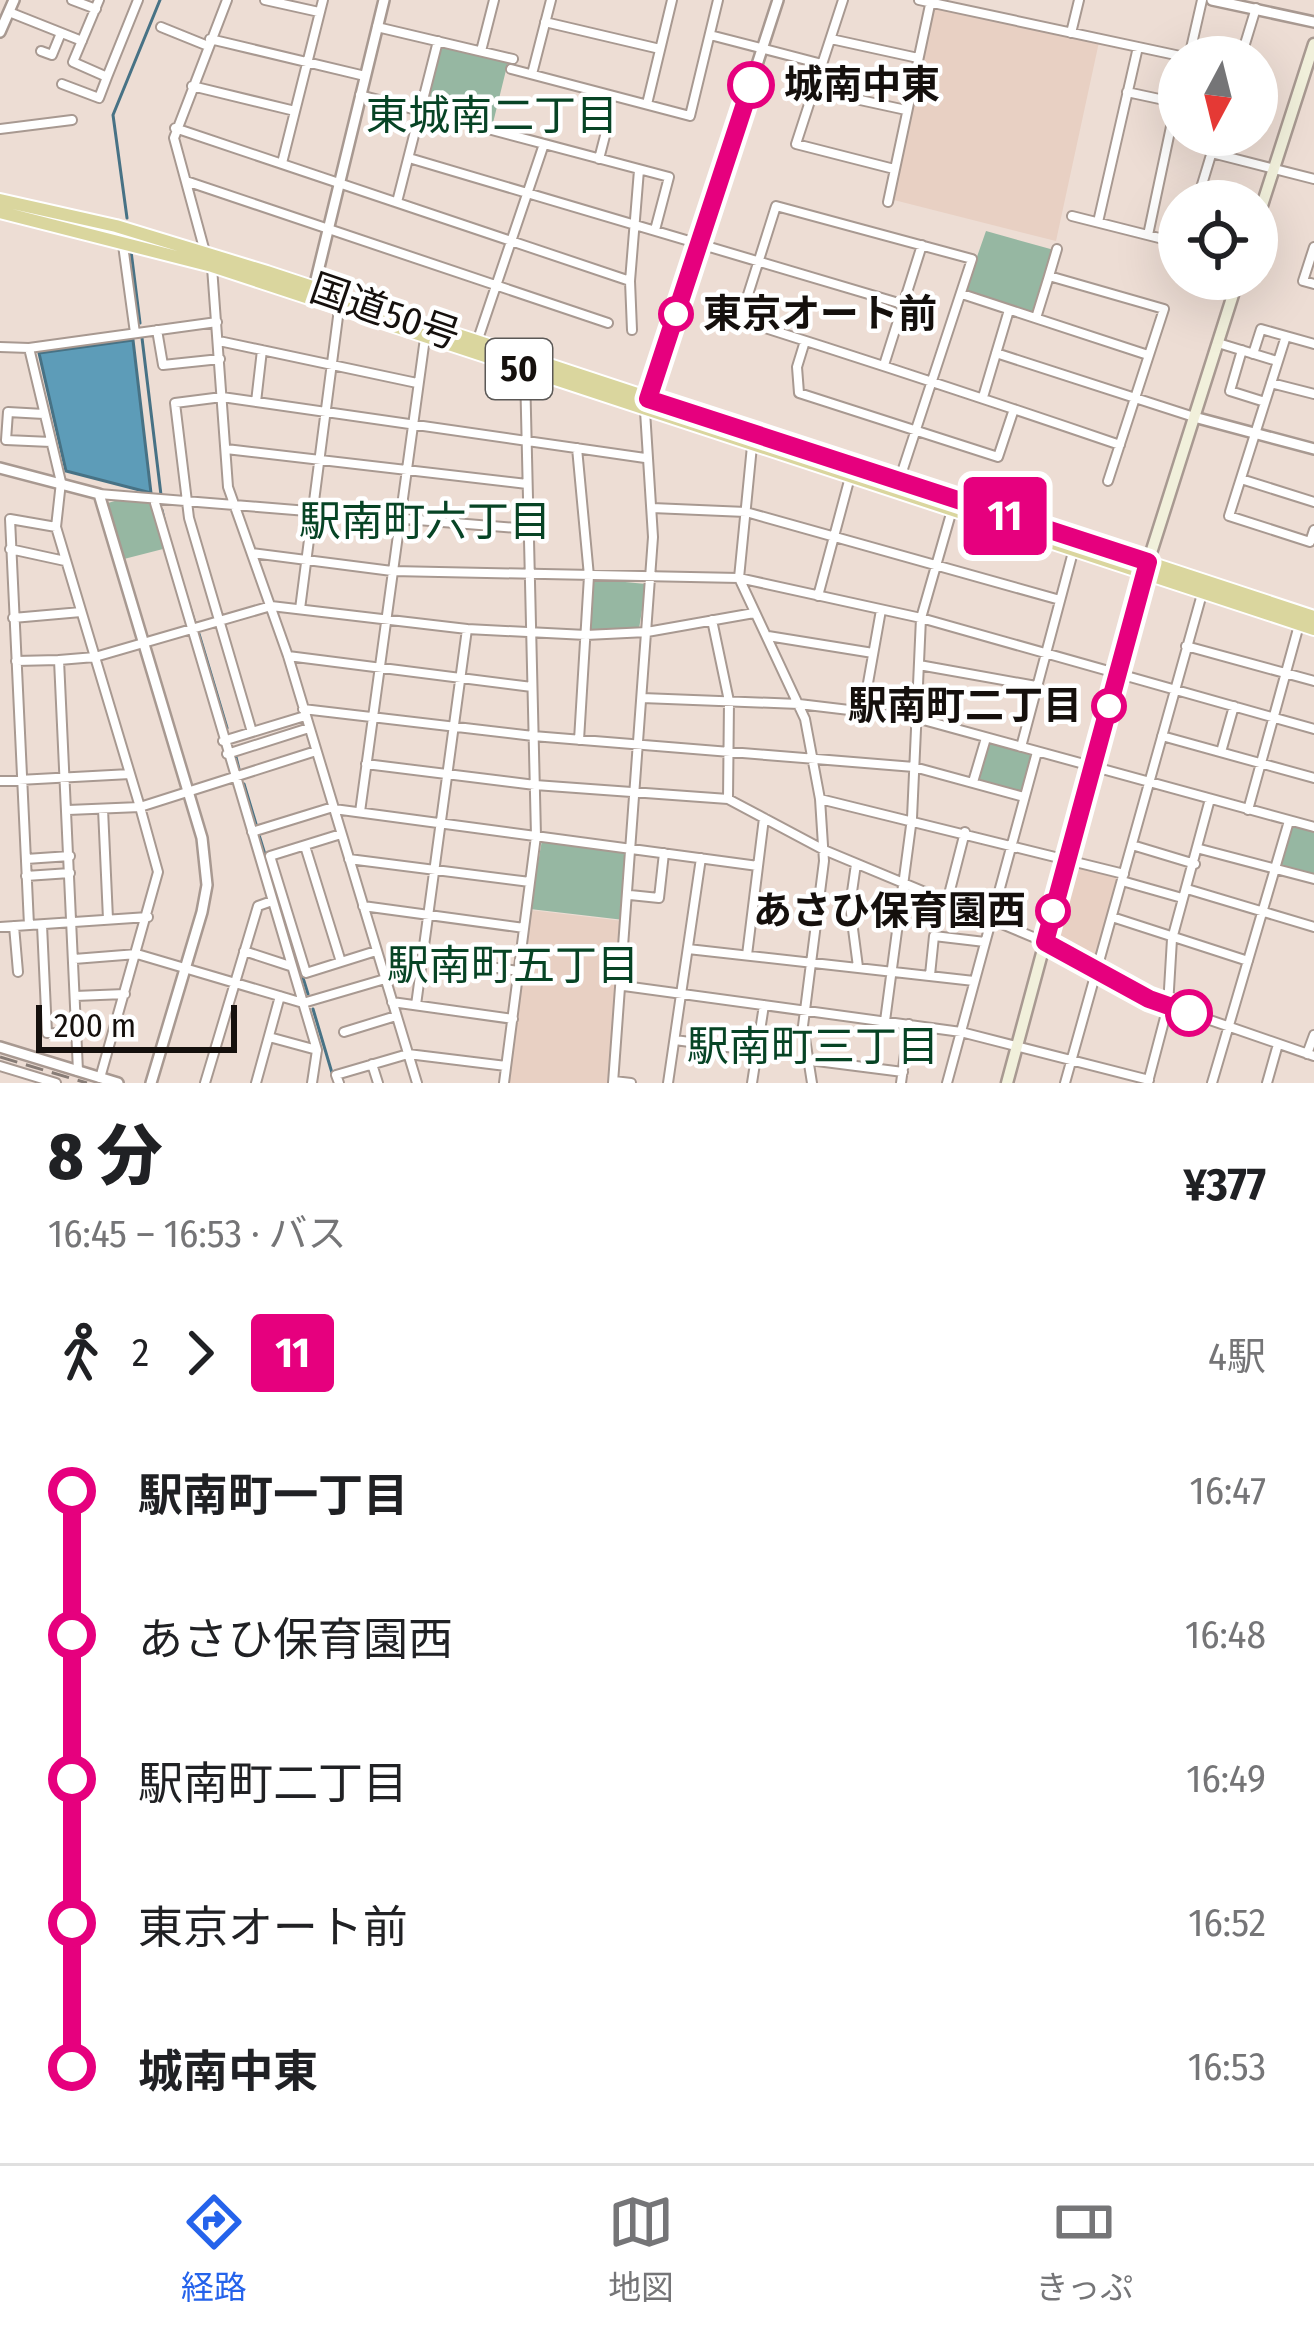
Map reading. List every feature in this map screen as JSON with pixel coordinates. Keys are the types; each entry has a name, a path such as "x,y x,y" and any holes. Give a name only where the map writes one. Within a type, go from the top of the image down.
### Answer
{"highway":[{"name":"国道50号","path":"0,200 476,343 752,446 1073,552 1146,568 1202,594 1314,629"},
{"name":"国道50号","path":"0,212 208,259"},
{"name":"国道50号","path":"312,294 339,309 525,371 899,482 1146,568 1314,617"}],"main road":[{"path":"1270,180 1314,44"},
{"path":"1006,1083 1146,568 1231,300"}],"street":[{"path":"0,32 14,0"},
{"path":"72,0 97,4 73,62 107,77"},
{"path":"62,84 99,98 138,0"},
{"path":"214,0 226,2 175,128 208,259 234,503 271,605 417,1083"},
{"path":"266,0 320,12"},
{"path":"282,164 322,0"},
{"path":"312,294 384,0"},
{"path":"532,74 551,0"},
{"path":"647,104 672,0"},
{"path":"377,27 481,51 532,74 690,116 718,0"},
{"path":"631,1083 614,1082 651,577 646,405 778,0"},
{"path":"843,0 796,144 894,169"},
{"path":"919,0 1158,51"},
{"path":"1071,33 1078,0"},
{"path":"1193,36 1202,0"},
{"path":"1212,0 1314,22"},
{"path":"481,51 491,1"},
{"path":"888,202 930,1"},
{"path":"1247,36 1256,8"},
{"path":"9,12 82,41"},
{"path":"545,22 660,49"},
{"path":"161,27 209,43 365,76"},
{"path":"41,51 52,56 62,33"},
{"path":"710,35 822,64"},
{"path":"831,38 917,58"},
{"path":"398,202 438,41"},
{"path":"1098,223 1138,47"},
{"path":"192,86 296,111"},
{"path":"814,90 906,110"},
{"path":"1127,92 1158,99"},
{"path":"360,95 669,177 655,230"},
{"path":"0,129 72,120"},
{"path":"175,128 629,281"},
{"path":"599,159 607,128"},
{"path":"476,343 544,144"},
{"path":"1148,235 1166,156"},
{"path":"1224,156 1314,179"},
{"path":"409,158 902,304"},
{"path":"632,330 629,281 639,170"},
{"path":"186,181 608,323"},
{"path":"899,482 933,381 972,259 776,206 740,320 884,365 933,381 983,397 1120,445"},
{"path":"1072,216 1158,238"},
{"path":"121,239 135,333"},
{"path":"884,365 922,245"},
{"path":"1314,247 1303,281 1314,284"},
{"path":"1036,318 1058,250"},
{"path":"1049,276 1165,309 1108,481"},
{"path":"961,293 1148,355"},
{"path":"300,609 339,309"},
{"path":"983,397 1010,310"},
{"path":"0,347 28,348 217,322"},
{"path":"1265,402 1230,391 1261,329 1314,344"},
{"path":"157,330 163,365 220,359"},
{"path":"1286,336 1229,516 1310,542 1314,530"},
{"path":"360,812 425,338"},
{"path":"805,340 797,367 799,393 998,457 1014,409"},
{"path":"219,341 417,383"},
{"path":"1218,343 1277,362"},
{"path":"28,348 61,482 56,527 158,872 100,1078"},
{"path":"256,402 262,350"},
{"path":"996,353 1194,417 1314,449"},
{"path":"504,1083 536,836 525,371"},
{"path":"1271,382 1314,394"},
{"path":"252,732 187,503 175,403 222,397 645,458"},
{"path":"44,414 8,412 6,440 51,442"},
{"path":"752,446 740,578 799,704 815,756 820,799 824,850 804,1010 812,1083"},
{"path":"577,448 589,576 579,740"},
{"path":"226,449 527,484"},
{"path":"0,468 155,503 234,503 529,529"},
{"path":"818,596 850,476"},
{"path":"1241,479 1314,502"},
{"path":"99,494 202,838 207,885 151,1083"},
{"path":"155,503 317,1050 312,1083"},
{"path":"652,508 746,512 1060,599"},
{"path":"885,1021 913,818 921,618 952,510"},
{"path":"29,926 14,618 5,563 10,519 56,527"},
{"path":"10,550 66,562"},
{"path":"1021,747 1073,552"},
{"path":"252,553 392,571 740,578 921,618 1314,729"},
{"path":"1065,1083 1202,594"},
{"path":"16,661 95,657 271,605 467,629 586,635 647,632 754,613"},
{"path":"863,711 880,610"},
{"path":"14,618 81,612"},
{"path":"712,620 729,701 728,799"},
{"path":"1248,810 1299,625"},
{"path":"416,1005 467,629"},
{"path":"766,636 873,653"},
{"path":"1186,646 1314,681"},
{"path":"287,656 532,687"},
{"path":"59,660 78,1071"},
{"path":"919,665 1036,686"},
{"path":"642,698 799,704 916,718 1314,827"},
{"path":"1221,752 1234,706"},
{"path":"223,741 304,712 914,767 1024,797"},
{"path":"227,754 309,728"},
{"path":"1162,736 1314,778"},
{"path":"973,783 986,738"},
{"path":"68,810 140,807 316,752"},
{"path":"947,1083 1037,752"},
{"path":"366,764 535,784 728,799 824,850 1045,942 1168,1006 1311,1055 1314,1035"},
{"path":"0,782 131,774"},
{"path":"820,799 913,818 1314,927"},
{"path":"624,986 961,1032 1148,1082 1168,1006 1172,939 1210,800"},
{"path":"103,808 108,919"},
{"path":"252,832 333,808 758,866"},
{"path":"747,955 764,818"},
{"path":"1212,1083 1289,821"},
{"path":"946,902 965,832"},
{"path":"341,834 270,856 306,973 376,951"},
{"path":"1132,845 1195,865"},
{"path":"305,846 341,962"},
{"path":"1200,848 1314,879"},
{"path":"630,895 659,898 664,853"},
{"path":"26,860 70,856"},
{"path":"668,1083 700,858"},
{"path":"349,859 530,882"},
{"path":"856,864 850,906 860,950 858,967"},
{"path":"26,876 70,873"},
{"path":"206,1083 258,906 272,902"},
{"path":"363,906 524,928"},
{"path":"0,927 148,917"},
{"path":"1112,917 1248,961"},
{"path":"42,925 47,1033 76,1034"},
{"path":"14,926 18,972"},
{"path":"930,975 934,936 985,942"},
{"path":"688,949 974,981"},
{"path":"244,951 292,966"},
{"path":"74,959 136,955 303,1003 385,979"},
{"path":"422,958 519,971"},
{"path":"75,996 125,994"},
{"path":"256,1083 280,996"},
{"path":"392,1002 513,1018"},
{"path":"752,1083 764,1004"},
{"path":"344,1032 396,1016"},
{"path":"902,1083 909,1024"},
{"path":"269,1037 317,1050"},
{"path":"675,1040 757,1051"},
{"path":"1267,1083 1278,1044"},
{"path":"0,1047 118,1083"},
{"path":"339,1083 336,1075 408,1054 506,1066"},
{"path":"808,1060 903,1072"},
{"path":"372,1064 378,1083"},
{"path":"0,1066 56,1083"}],"shaded area":[{"path":"932,6 1099,42 1056,241 890,199"},
{"path":"1079,866 1117,876 1097,959 1090,960 1056,936"},
{"path":"530,910 623,921 608,1083 507,1083"}],"green space":[{"path":"440,46 508,62 492,127 426,111"},
{"path":"986,231 1054,250 1035,314 965,291"},
{"path":"125,498 151,504 163,549 124,559 108,503"},
{"path":"594,579 646,584 639,629 589,629"},
{"path":"987,739 1036,753 1024,795 974,782"},
{"path":"1289,822 1314,829 1314,878 1277,867"},
{"path":"542,840 626,851 624,920 530,909"}],"water":[{"path":"133,340 151,493 66,471 39,353"}],"waterway":[{"path":"127,218 113,115 160,0"},
{"path":"131,251 140,323"},
{"path":"142,338 161,495"},
{"path":"162,510 167,532"},
{"path":"180,575 194,620"},
{"path":"199,634 227,728"},
{"path":"236,757 239,769"},
{"path":"244,784 256,824"},
{"path":"259,835 308,994"},
{"path":"313,1009 335,1083"}],"railway":[{"path":"0,1057 87,1083"}],"bus line":[{"name":"11","path":"751,85 648,399 1148,562 1045,942 1149,999 1189,1013"}],"place":[{"name":"城南中東","path":"751,85"},
{"name":"東京オート前","path":"676,314"},
{"name":"駅南町二丁目","path":"1109,706"},
{"name":"あさひ保育園西","path":"1053,911"}],"district":[{"name":"東城南二丁目","path":"492,116"},
{"name":"駅南町六丁目","path":"425,522"},
{"name":"駅南町五丁目","path":"513,966"},
{"name":"駅南町三丁目","path":"813,1047"}]}
